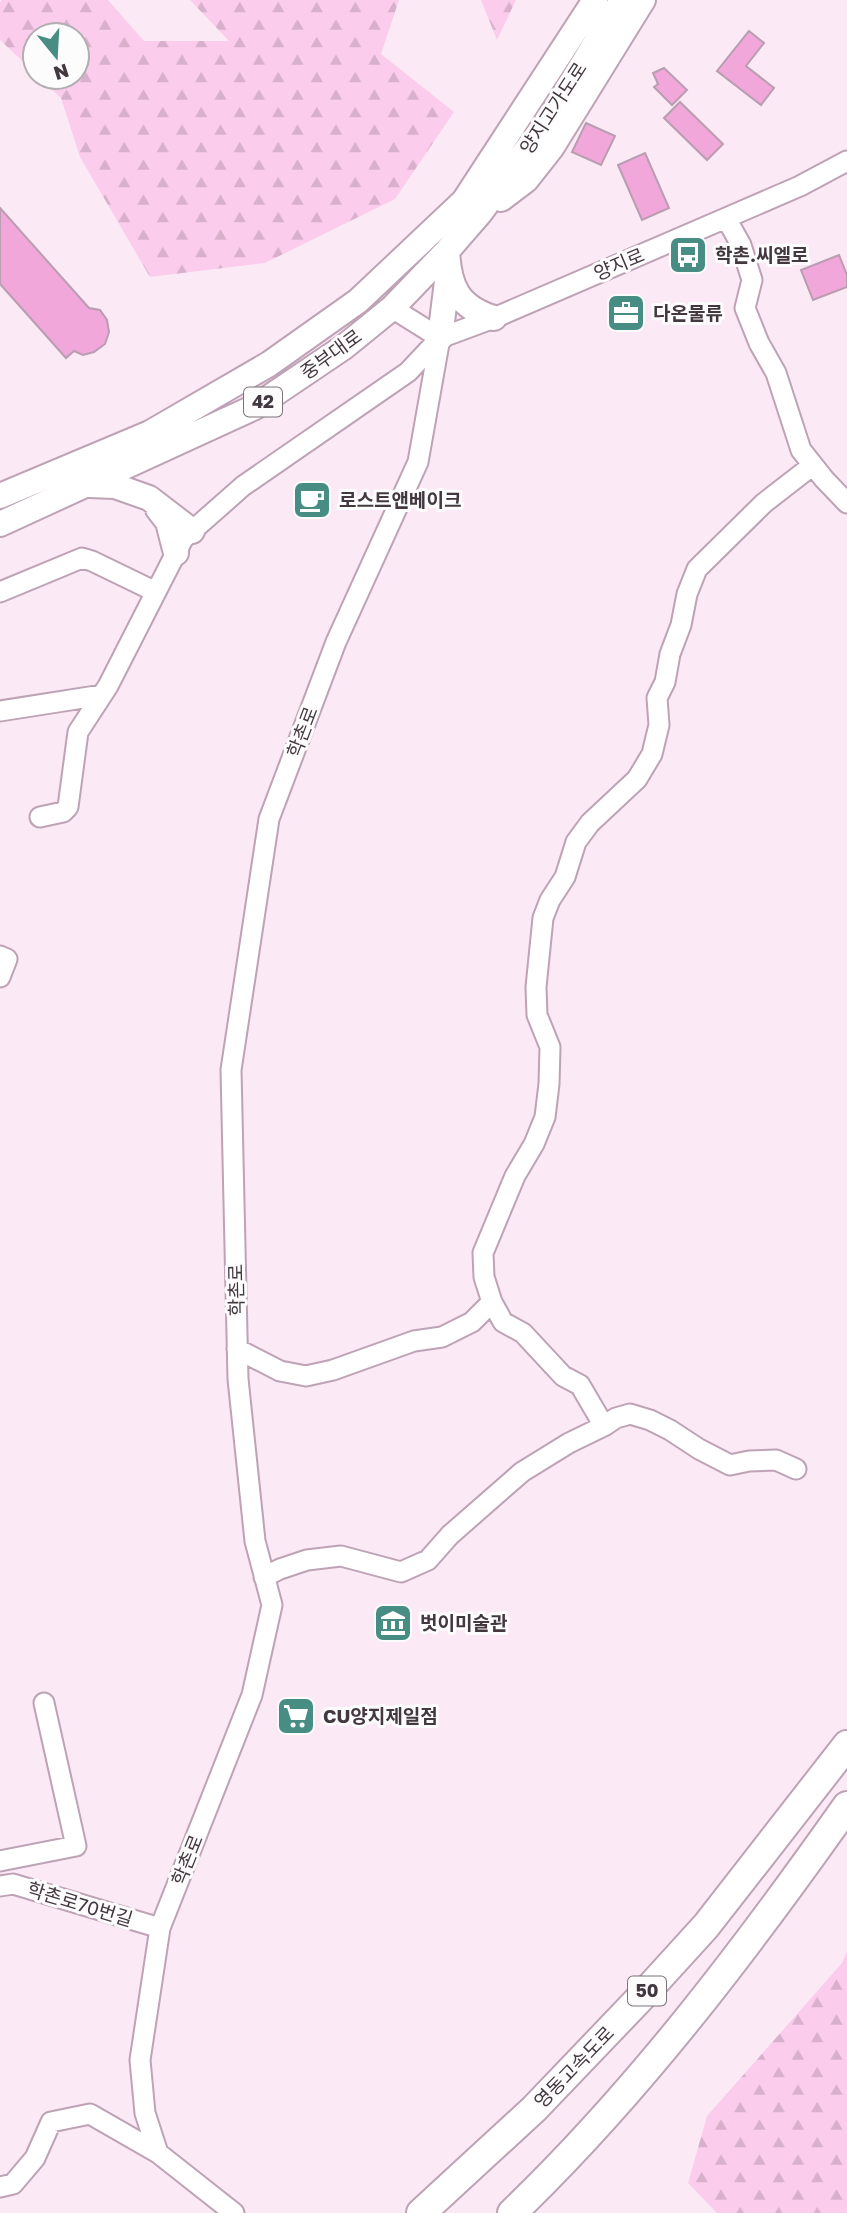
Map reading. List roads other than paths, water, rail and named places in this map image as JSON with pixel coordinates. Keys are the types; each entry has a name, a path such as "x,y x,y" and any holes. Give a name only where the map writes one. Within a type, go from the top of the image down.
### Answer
{"highway":[{"name":"영동고속도로","path":"421,2213 534,2109 706,1926 847,1745"},
{"name":"50","path":"512,2213 546,2180 677,2033 847,1807"}],"main road":[{"path":"472,207 488,148 574,0"},
{"name":"양지고가도로","path":"472,207 594,0"},
{"name":"양지고가도로","path":"472,207 550,118 622,0"},
{"path":"472,207 526,180 552,147 643,0"},
{"name":"중부대로","path":"0,524 255,407 344,347 448,260 472,207"},
{"name":"중부대로","path":"4,492 150,433 269,364 358,301 472,207"},
{"path":"448,260 461,301 475,313 494,318"},
{"path":"440,338 448,260"},
{"path":"85,485 116,486 149,498 192,531"},
{"path":"149,498 169,522 176,553"}],"street":[{"name":"양지로","path":"440,338 494,318 800,186 847,161"},
{"path":"726,218 741,246 752,280 745,308 776,373 801,450 847,503"},
{"path":"40,817 63,812 68,807 78,732 102,695 183,538 243,486 408,372 440,338 392,308"},
{"name":"학촌로","path":"158,2153 145,2113 140,2060 160,1928 252,1695 272,1605 255,1541 238,1379 231,1070 269,819 336,642 418,462 440,338"},
{"path":"604,1426 580,1385 563,1376 523,1333 503,1322 492,1303 484,1278 483,1253 515,1176 545,1117 550,1047 537,1015 536,988 543,918 550,900 565,877 576,842 590,823 637,779 652,754 659,725 657,698 665,682 670,654 697,569 764,503 813,465"},
{"path":"0,592 82,558 156,592"},
{"path":"0,711 102,695"},
{"path":"58,702 72,715 78,732"},
{"path":"0,956 8,959 0,977"},
{"path":"237,1349 280,1371 306,1376 366,1360 414,1341 442,1337 472,1322 492,1303"},
{"path":"264,1577 307,1560 341,1556 401,1573 428,1560 450,1535 522,1472 569,1443 616,1418 630,1414 660,1424 730,1465 776,1460 796,1469"},
{"path":"6,1885 0,1861 76,1846 44,1703"},
{"name":"학촌로70번길","path":"6,1885 160,1928"},
{"path":"0,2187 13,2184 35,2158 51,2122 90,2114 158,2153 234,2213"}],"place":[{"name":"학촌.씨엘로","path":"688,255"},
{"name":"다온물류","path":"626,313"},
{"name":"로스트앤베이크","path":"312,500"},
{"name":"벗이미술관","path":"393,1623"},
{"name":"CU양지제일점","path":"296,1716"}]}
